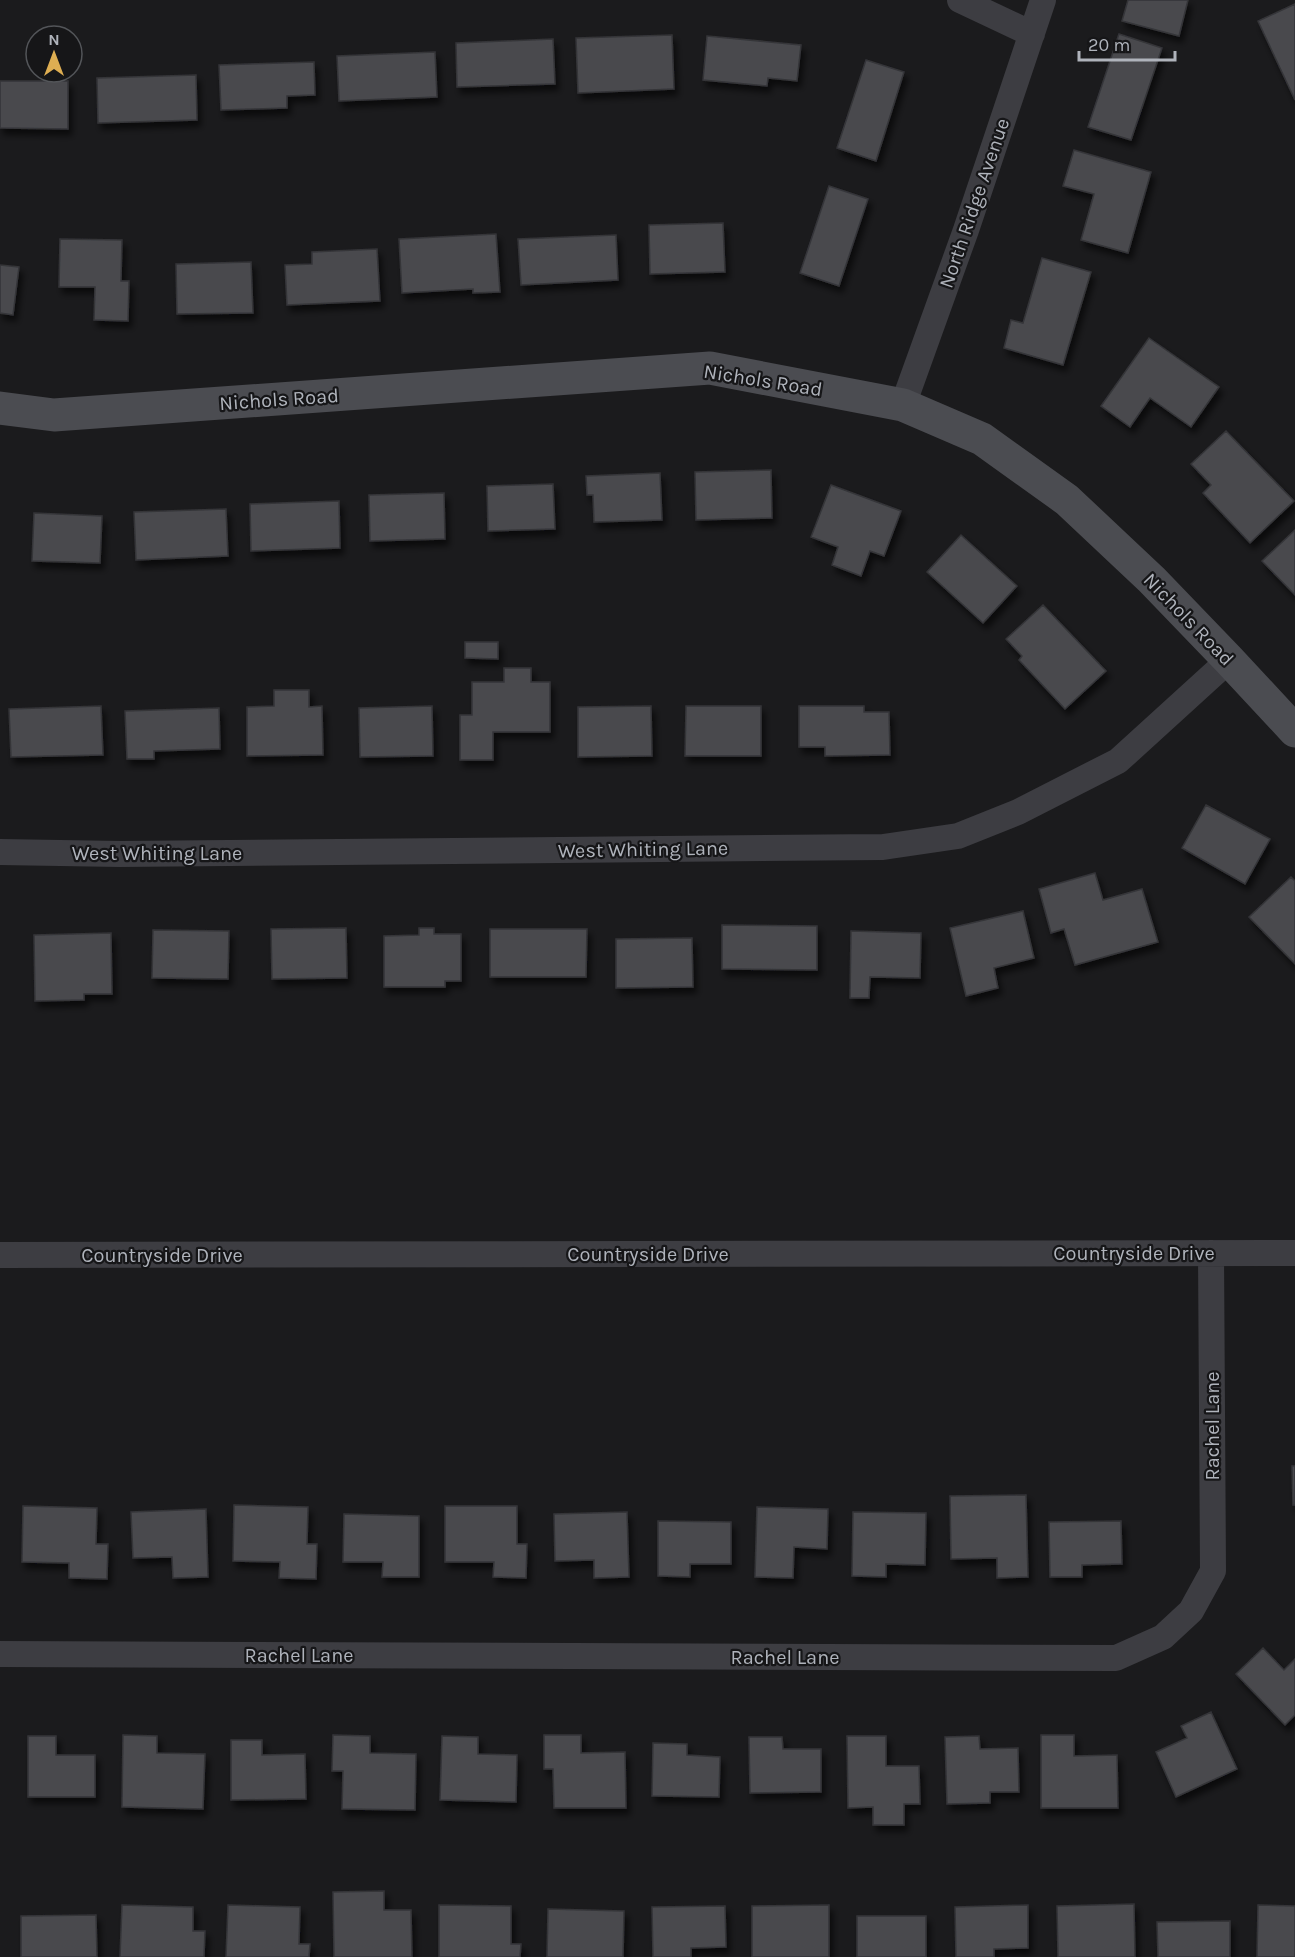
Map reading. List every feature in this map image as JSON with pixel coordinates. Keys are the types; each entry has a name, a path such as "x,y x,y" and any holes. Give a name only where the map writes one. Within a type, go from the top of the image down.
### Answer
{"street":[{"path":"960,0 1032,33"},
{"name":"North Ridge Avenue","path":"903,405 966,230 1043,0"},
{"name":"Nichols Road","path":"0,408 54,416 710,368 903,405 982,439 1067,500 1152,580 1295,731"},
{"name":"West Whiting Lane","path":"0,852 120,854 883,847 958,836 1018,812 1118,761 1229,660"},
{"name":"Rachel Lane","path":"0,1654 1116,1658 1163,1637 1191,1611 1213,1571 1211,1253"},
{"name":"Countryside Drive","path":"0,1255 1295,1253"}],"building":[{"path":"1128,0 1188,0 1179,36 1122,21"},
{"path":"1295,4 1295,100 1258,21"},
{"path":"1119,34 1162,48 1131,140 1088,127"},
{"path":"672,35 674,89 578,93 576,38"},
{"path":"707,36 801,45 797,81 768,78 767,86 703,80"},
{"path":"553,39 555,84 457,87 456,43"},
{"path":"435,52 437,97 339,101 337,56"},
{"path":"866,60 904,72 876,161 837,148"},
{"path":"314,62 315,95 287,96 287,108 221,110 219,65"},
{"path":"196,75 197,120 98,123 97,78"},
{"path":"0,81 24,81 24,84 68,84 68,129 0,128"},
{"path":"1074,150 1151,172 1128,253 1081,240 1094,194 1063,186"},
{"path":"829,186 868,199 839,286 800,273"},
{"path":"723,223 725,272 650,274 649,225"},
{"path":"496,234 500,292 473,293 473,289 402,293 399,239"},
{"path":"616,235 618,280 521,285 518,239"},
{"path":"60,239 122,240 121,281 129,281 128,321 94,320 95,287 59,287"},
{"path":"377,249 380,301 287,305 285,265 312,264 312,252"},
{"path":"1042,258 1091,272 1063,365 1004,348 1011,320 1023,323"},
{"path":"251,262 253,313 177,314 176,264"},
{"path":"0,265 19,267 13,315 0,313"},
{"path":"1149,338 1219,387 1191,427 1150,398 1130,427 1101,406"},
{"path":"1226,431 1294,501 1250,543 1203,493 1211,485 1191,464"},
{"path":"771,470 772,518 696,520 695,472"},
{"path":"660,473 662,520 594,522 593,495 587,495 586,476"},
{"path":"553,484 555,529 488,531 487,486"},
{"path":"831,485 901,511 884,556 870,551 861,576 832,565 838,547 811,537"},
{"path":"444,493 445,539 370,541 369,495"},
{"path":"339,501 340,548 251,551 250,504"},
{"path":"226,509 228,556 136,560 134,512"},
{"path":"34,513 102,516 100,563 32,561"},
{"path":"1295,530 1295,595 1262,561"},
{"path":"961,535 1017,586 983,623 927,572"},
{"path":"1043,605 1106,671 1065,709 1019,660 1022,656 1006,639"},
{"path":"465,642 498,642 498,659 465,658"},
{"path":"504,668 531,668 531,682 550,682 550,732 493,732 493,760 460,760 460,715 472,715 472,682 504,682"},
{"path":"274,690 309,690 309,707 322,706 323,755 247,756 247,707 274,706"},
{"path":"101,706 103,755 11,757 9,709"},
{"path":"432,706 433,756 360,757 359,708"},
{"path":"651,706 652,756 578,757 578,707"},
{"path":"686,706 761,706 761,756 685,756"},
{"path":"799,706 864,706 864,712 889,712 890,755 825,756 825,747 799,747"},
{"path":"219,708 220,749 154,751 154,759 127,759 125,711"},
{"path":"1206,805 1270,839 1245,884 1182,848"},
{"path":"1095,873 1103,900 1142,889 1158,942 1075,965 1064,929 1051,933 1039,889"},
{"path":"1291,877 1295,881 1295,964 1249,917"},
{"path":"1023,911 1034,958 994,968 998,988 966,996 950,928"},
{"path":"722,925 817,926 817,970 722,969"},
{"path":"346,928 347,978 272,979 271,929"},
{"path":"419,928 434,928 434,934 461,934 461,981 445,981 445,987 384,987 384,936 419,935"},
{"path":"490,929 587,929 586,977 490,977"},
{"path":"153,930 229,931 228,979 152,978"},
{"path":"851,931 921,933 920,978 870,977 869,998 850,998"},
{"path":"111,933 112,994 84,994 84,1000 35,1001 34,935"},
{"path":"692,938 693,987 616,988 616,939"},
{"path":"1292,1466 1295,1466 1295,1505 1293,1505"},
{"path":"1026,1495 1028,1577 997,1578 997,1558 951,1559 950,1496"},
{"path":"234,1505 308,1507 307,1544 317,1544 316,1579 279,1578 280,1562 233,1561"},
{"path":"23,1506 97,1508 96,1544 108,1544 107,1579 69,1578 69,1563 22,1562"},
{"path":"445,1506 517,1506 517,1544 527,1544 526,1578 493,1577 494,1562 445,1562"},
{"path":"757,1507 828,1509 827,1549 794,1547 793,1578 755,1577"},
{"path":"206,1509 208,1577 173,1578 172,1557 133,1558 131,1512"},
{"path":"627,1512 629,1577 594,1578 594,1560 555,1561 554,1514"},
{"path":"853,1512 926,1513 925,1565 886,1564 886,1577 852,1576"},
{"path":"344,1514 419,1516 419,1577 382,1577 383,1562 343,1562"},
{"path":"658,1521 731,1522 731,1564 690,1564 690,1577 658,1576"},
{"path":"1121,1521 1122,1564 1082,1565 1082,1577 1050,1577 1049,1522"},
{"path":"1263,1648 1284,1670 1295,1659 1295,1715 1285,1725 1236,1674"},
{"path":"1211,1712 1237,1769 1176,1797 1156,1752 1187,1738 1181,1726"},
{"path":"123,1735 157,1736 157,1753 205,1754 203,1809 122,1807"},
{"path":"333,1735 370,1736 370,1753 416,1754 415,1810 342,1809 343,1771 332,1771"},
{"path":"544,1735 581,1735 581,1753 625,1752 626,1808 554,1808 553,1769 544,1769"},
{"path":"1041,1735 1074,1735 1074,1756 1117,1755 1118,1808 1041,1808"},
{"path":"28,1736 56,1736 56,1755 95,1755 95,1797 28,1797"},
{"path":"442,1736 478,1737 478,1754 517,1755 516,1802 440,1800"},
{"path":"847,1736 886,1736 886,1766 919,1766 920,1804 904,1804 904,1825 873,1825 873,1807 848,1808"},
{"path":"979,1736 980,1749 1018,1748 1019,1792 990,1792 990,1803 947,1804 945,1737"},
{"path":"749,1737 782,1737 783,1749 821,1749 821,1792 750,1793"},
{"path":"231,1740 262,1740 262,1755 305,1754 306,1799 231,1800"},
{"path":"653,1743 687,1744 687,1755 720,1757 719,1797 652,1796"},
{"path":"384,1891 384,1910 411,1910 412,1957 334,1957 333,1892"},
{"path":"1134,1904 1135,1957 1058,1957 1057,1906"},
{"path":"122,1905 193,1907 193,1931 205,1931 204,1957 120,1957"},
{"path":"228,1905 300,1907 299,1944 310,1944 309,1957 226,1957"},
{"path":"439,1905 511,1906 511,1944 521,1944 520,1957 439,1957"},
{"path":"829,1905 829,1957 752,1957 752,1906"},
{"path":"1028,1905 1028,1948 994,1949 994,1957 956,1957 955,1907"},
{"path":"1258,1905 1295,1906 1295,1957 1257,1957"},
{"path":"725,1906 726,1947 691,1948 691,1957 653,1957 652,1907"},
{"path":"548,1909 624,1911 623,1957 547,1957"},
{"path":"96,1915 97,1957 21,1957 21,1916"},
{"path":"857,1916 926,1916 926,1957 857,1957"},
{"path":"1230,1921 1230,1957 1158,1957 1157,1922"}]}
